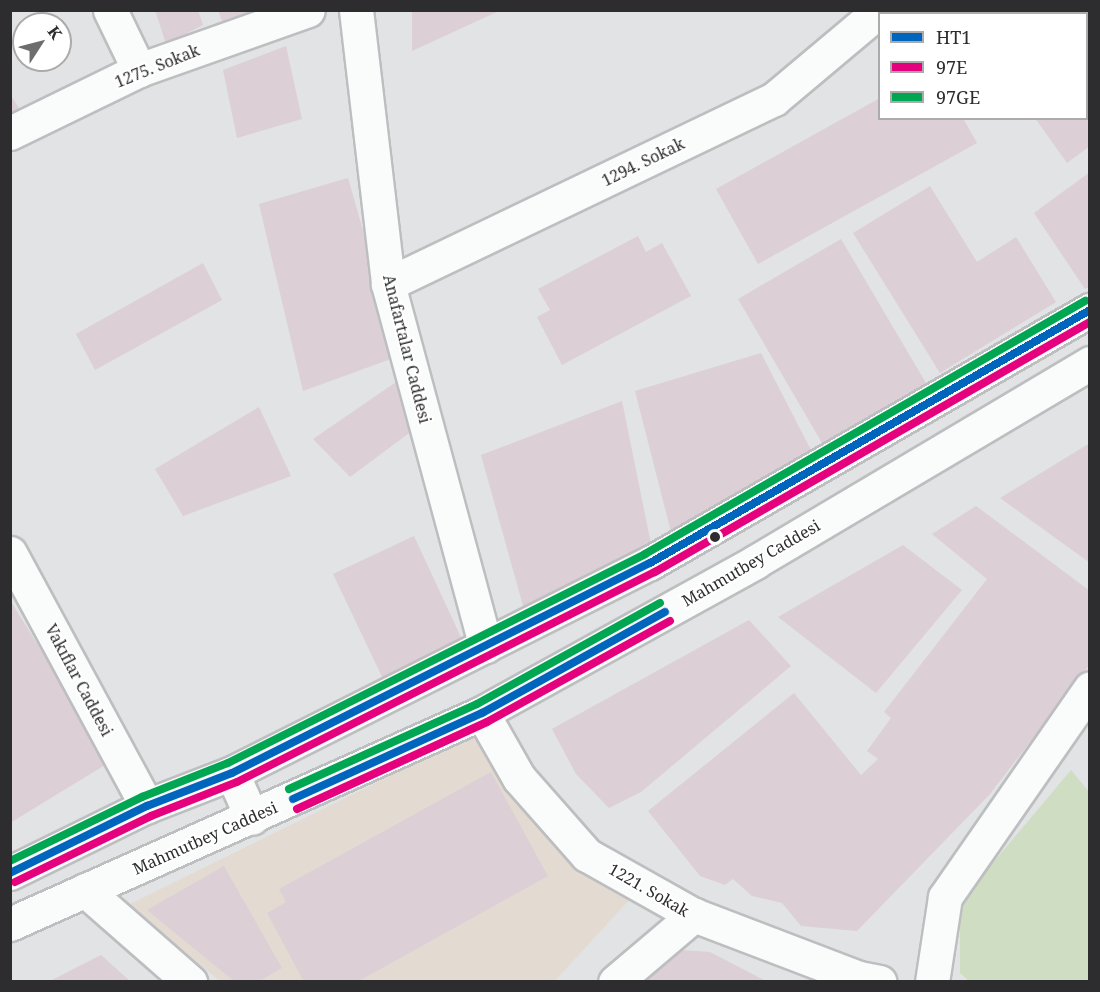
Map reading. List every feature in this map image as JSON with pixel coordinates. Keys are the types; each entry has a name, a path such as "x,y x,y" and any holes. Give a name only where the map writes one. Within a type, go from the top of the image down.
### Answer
{"street":[{"path":"110,10 139,70"},
{"name":"1275. Sokak","path":"10,133 139,70 308,10"},
{"name":"Anafartalar Caddesi","path":"356,10 388,284 486,646"},
{"name":"1294. Sokak","path":"388,284 774,99 880,10"},
{"path":"10,873 147,806 232,773 650,563 1089,310"},
{"name":"Mahmutbey Caddesi","path":"10,924 252,818 482,713 755,562 1089,363"},
{"name":"Vakıflar Caddesi","path":"10,553 147,806"},
{"path":"932,981 945,897 1089,688"},
{"name":"1221. Sokak","path":"482,713 519,778 587,855 694,915 859,978 880,981"},
{"path":"232,773 252,818"},
{"path":"85,890 190,981"},
{"path":"615,981 694,915"}],"shaded area":[{"path":"473,735 569,858 630,899 554,982 220,981 128,905"}],"green space":[{"path":"1071,770 1089,792 1089,981 969,981 960,973 960,902"}],"building":[{"path":"155,10 198,10 203,25 166,44"},
{"path":"218,10 256,10 223,24"},
{"path":"412,10 501,10 412,51"},
{"path":"1039,10 1086,10 1084,12"},
{"path":"1090,20 1090,75 1088,73"},
{"path":"286,46 302,119 237,138 223,70"},
{"path":"10,94 20,110 10,116"},
{"path":"878,99 878,120 964,120 977,143 758,264 716,189"},
{"path":"1088,118 1090,146 1067,163 1036,120 1088,120"},
{"path":"1090,172 1090,287 1085,289 1034,213"},
{"path":"348,178 399,356 303,391 259,204"},
{"path":"930,186 977,262 1016,237 1056,302 940,373 853,233"},
{"path":"638,236 646,252 662,243 691,296 562,365 537,317 550,310 538,289"},
{"path":"841,239 926,383 822,443 738,299"},
{"path":"203,263 222,300 95,370 76,334"},
{"path":"761,353 813,454 671,532 635,391"},
{"path":"399,380 420,425 350,477 313,439"},
{"path":"622,401 651,544 525,613 481,455"},
{"path":"259,407 291,476 183,516 155,469"},
{"path":"1090,443 1090,563 1000,498"},
{"path":"976,506 1090,591 1090,664 990,794 857,931 801,926 782,903 752,896 733,879 725,885 700,876 648,811 794,693 861,775 878,759 867,751 891,718 884,712 987,579 932,534"},
{"path":"414,536 465,646 385,683 333,574"},
{"path":"903,545 962,590 876,693 778,617"},
{"path":"10,600 110,762 10,823"},
{"path":"749,620 791,666 641,792 609,808 576,774 552,729"},
{"path":"491,772 548,876 357,982 304,982 267,913 286,902 279,889"},
{"path":"224,866 282,968 258,982 235,982 147,910"},
{"path":"666,949 710,952 768,982 637,982"},
{"path":"101,955 131,982 48,982"}],"transit line":[{"name":"97GE","path":"10,861 142,797 228,763 645,554 1085,301"},
{"name":"HT1","path":"10,873 147,806 232,773 650,563 1090,310"},
{"name":"97E","path":"15,882 151,816 237,782 655,572 1090,322"},
{"name":"97GE","path":"289,789 477,704 660,603"},
{"name":"HT1","path":"293,799 482,713 665,612"},
{"name":"97E","path":"297,809 487,722 670,621"}]}
